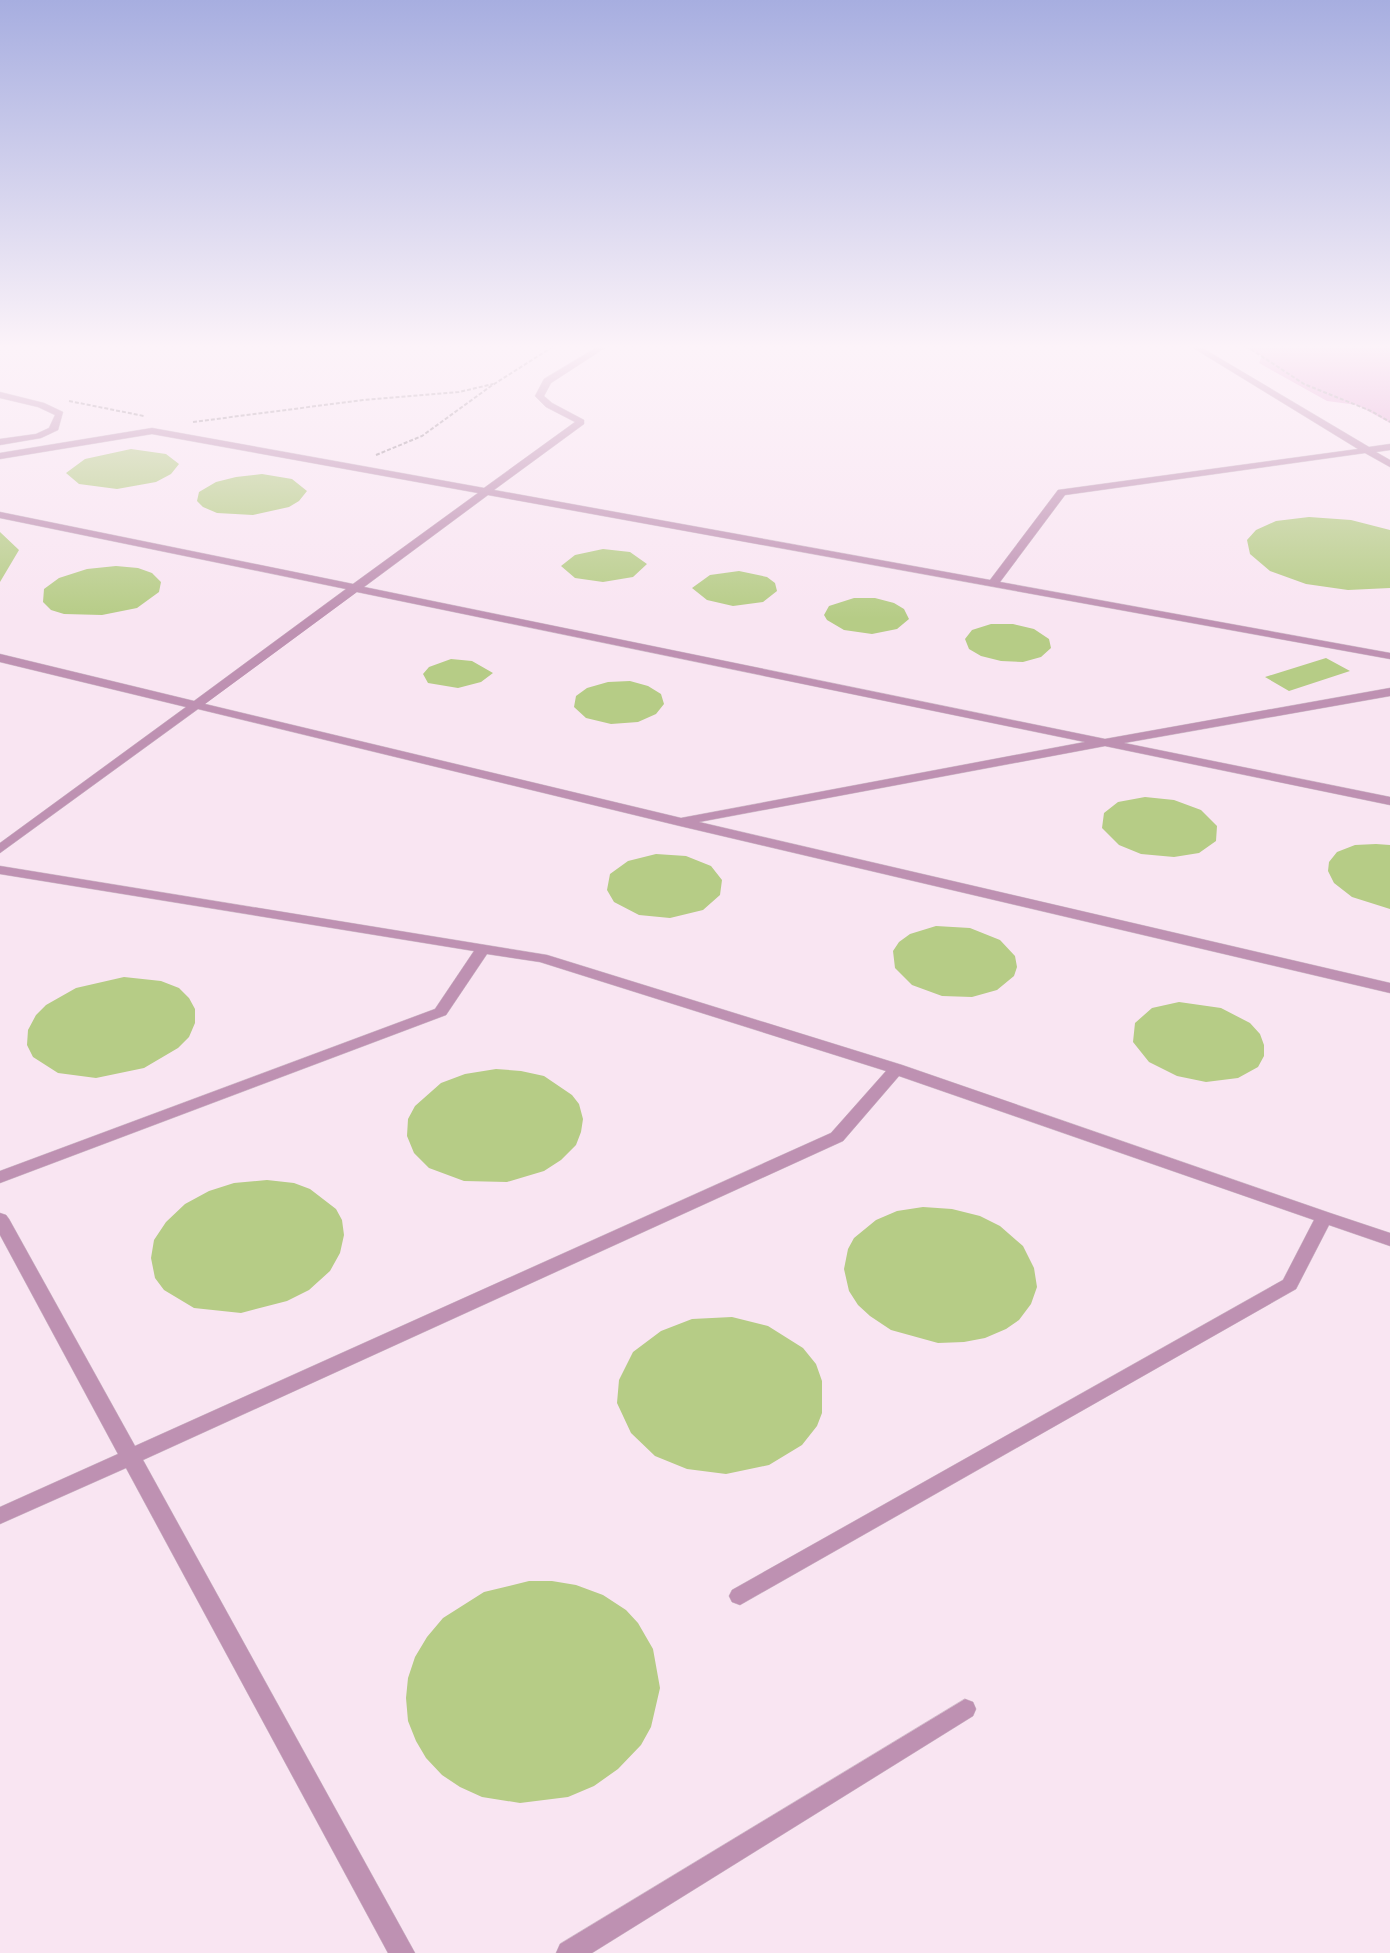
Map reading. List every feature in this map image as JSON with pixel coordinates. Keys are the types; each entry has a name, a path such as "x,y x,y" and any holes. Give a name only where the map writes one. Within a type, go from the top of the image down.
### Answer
{"street":[{"path":"0,442 31,437"},
{"path":"0,456 115,437"},
{"path":"186,437 1390,656"},
{"path":"0,849 560,437"},
{"path":"1346,437 1390,464"},
{"path":"993,584 1062,492 1390,447"},
{"path":"0,515 1390,801"},
{"path":"0,658 680,822 1390,988"},
{"path":"680,822 1106,742 1390,693"},
{"path":"0,870 542,958 896,1069 1390,1240"},
{"path":"0,1177 441,1012 483,949"},
{"path":"0,1516 837,1137 896,1069"},
{"path":"740,1596 1290,1284 1324,1217"},
{"path":"0,1219 402,1953"},
{"path":"569,1953 965,1709"}],"path":[{"path":"366,456 393,452 419,437"}],"building":[{"path":"131,449 166,454 179,464 171,474 156,482 117,489 79,484 66,473 85,459"},
{"path":"262,474 292,479 307,491 299,501 289,507 253,515 217,513 203,507 197,501 199,492 216,482"},
{"path":"1309,517 1351,520 1390,530 1390,588 1348,590 1306,584 1270,571 1250,554 1247,540 1256,530 1276,521"},
{"path":"0,532 19,550 0,582"},
{"path":"603,549 630,552 647,564 633,577 603,582 575,578 561,566 575,555"},
{"path":"116,566 138,568 152,573 161,582 159,592 137,608 102,615 64,614 51,610 43,602 44,589 59,578 87,569"},
{"path":"739,571 767,577 775,583 777,591 763,602 733,606 707,600 692,588 710,575"},
{"path":"854,598 875,598 894,603 904,609 909,619 897,629 872,634 844,630 827,620 824,615 829,606"},
{"path":"991,624 1013,624 1034,629 1049,639 1051,648 1041,657 1023,662 1001,661 981,656 969,649 965,639 972,630"},
{"path":"1326,658 1350,671 1289,691 1265,677"},
{"path":"451,659 472,661 493,673 481,682 458,688 428,683 423,674 429,667"},
{"path":"630,681 648,686 661,694 664,704 656,714 638,722 611,724 586,718 574,707 576,696 587,688 608,682"},
{"path":"1145,797 1174,800 1201,810 1217,826 1216,841 1199,853 1174,857 1141,854 1119,845 1102,828 1104,813 1118,802"},
{"path":"1355,845 1390,845 1390,909 1352,897 1334,883 1328,871 1329,862 1337,852"},
{"path":"656,854 686,856 711,866 722,880 720,895 703,910 670,918 639,915 614,902 607,890 610,874 628,861"},
{"path":"936,926 970,928 1000,940 1015,956 1017,967 1014,976 997,990 972,997 942,996 912,985 895,968 893,951 899,942 910,934"},
{"path":"124,977 161,981 179,988 189,998 195,1009 195,1023 189,1037 178,1048 144,1068 96,1078 58,1073 33,1057 27,1045 28,1030 36,1015 46,1005 76,988"},
{"path":"1179,1002 1221,1008 1250,1023 1260,1034 1264,1045 1264,1056 1258,1067 1238,1078 1206,1082 1177,1076 1149,1062 1133,1042 1135,1023 1152,1008"},
{"path":"496,1069 544,1076 572,1095 579,1104 583,1119 576,1145 561,1160 544,1171 507,1182 464,1181 429,1168 414,1153 407,1136 408,1119 415,1106 441,1083 465,1074"},
{"path":"267,1180 294,1183 310,1189 336,1209 342,1220 344,1235 340,1253 330,1271 309,1290 287,1301 241,1313 194,1308 164,1290 155,1278 151,1258 154,1240 166,1222 185,1204 209,1191 234,1183"},
{"path":"923,1207 952,1209 980,1216 1000,1226 1023,1246 1034,1268 1037,1287 1031,1304 1019,1320 1006,1329 985,1338 938,1343 891,1330 858,1305 849,1291 844,1269 848,1249 854,1238 876,1220 897,1211"},
{"path":"732,1317 768,1326 803,1348 816,1364 822,1381 822,1413 817,1426 802,1445 769,1465 726,1474 687,1469 655,1456 631,1433 617,1403 619,1380 633,1352 661,1331 692,1319"},
{"path":"529,1581 552,1581 576,1585 603,1595 626,1610 638,1623 653,1649 660,1688 651,1727 641,1745 618,1769 594,1786 568,1797 520,1803 482,1797 460,1787 442,1775 426,1758 416,1741 408,1721 406,1698 408,1678 415,1657 427,1637 443,1618 484,1592"}]}
